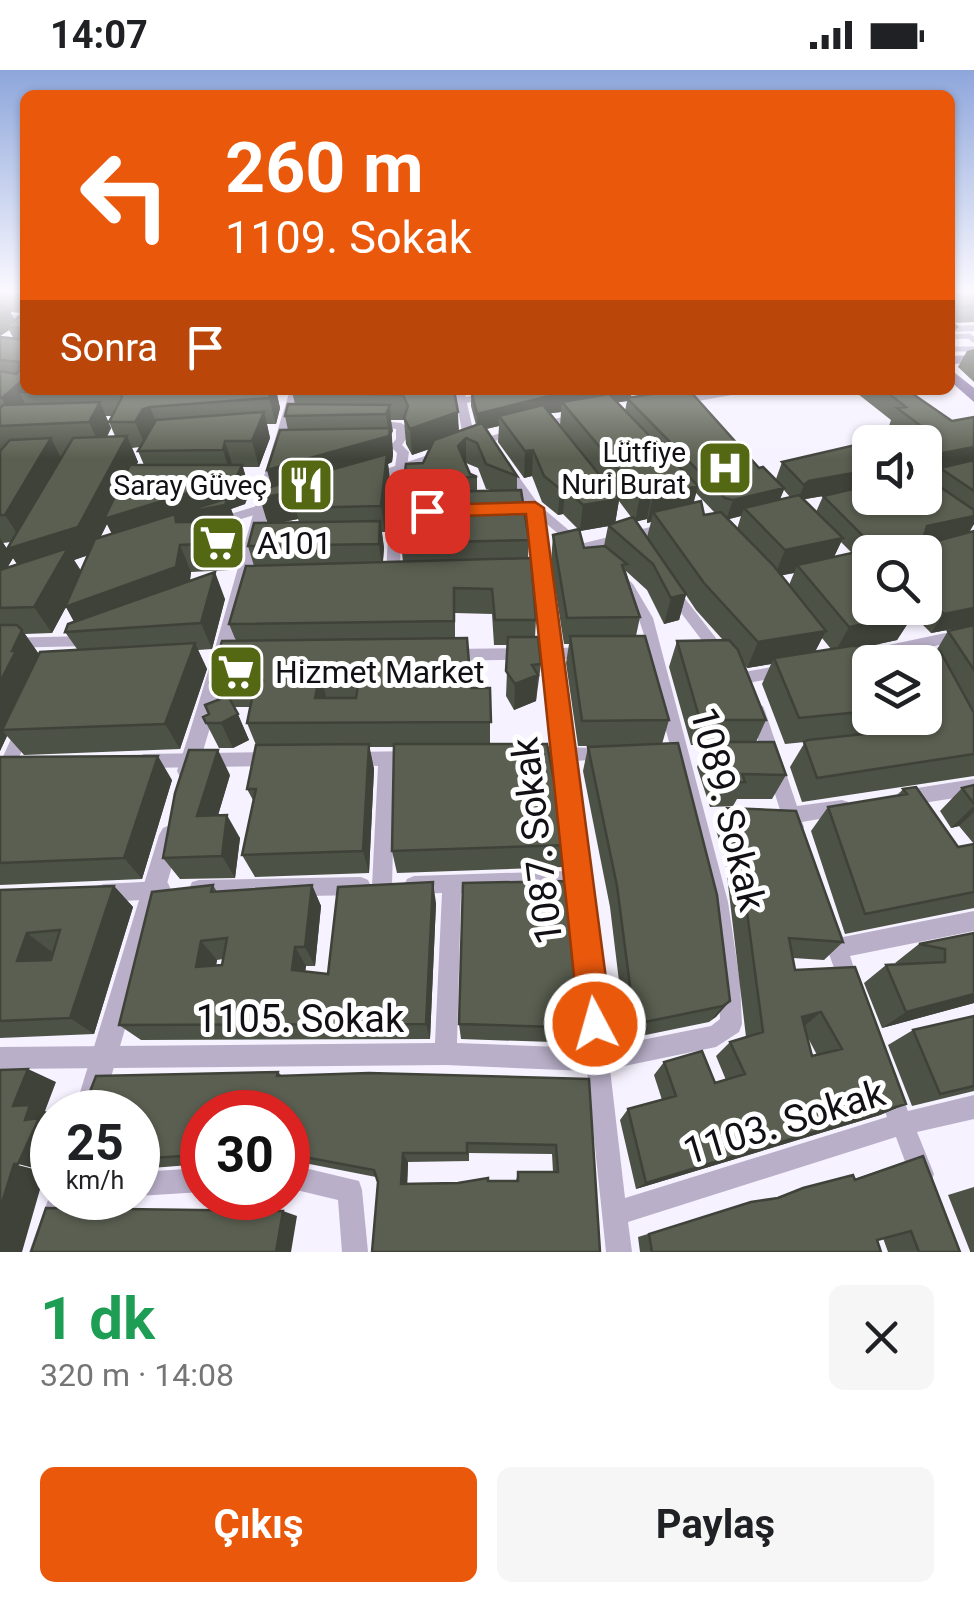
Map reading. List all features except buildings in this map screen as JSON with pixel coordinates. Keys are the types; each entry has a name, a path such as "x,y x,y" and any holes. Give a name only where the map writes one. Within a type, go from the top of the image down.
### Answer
{"main road":[{"path":"955,377 974,396"},
{"path":"955,392 974,409"}],"street":[{"path":"424,401 460,395 470,443"},
{"path":"668,402 709,395"},
{"path":"94,1090 243,584 260,543 269,507 268,483 295,396"},
{"path":"276,402 295,396 312,402"},
{"path":"688,399 701,413"},
{"path":"348,484 485,437 593,414"},
{"path":"544,422 556,436"},
{"path":"366,423 401,426 401,439 396,446"},
{"path":"266,431 303,424"},
{"name":"1087. Sokak","path":"485,437 528,508 540,556 580,880 619,1252"},
{"path":"357,447 396,446 403,452 395,512 393,578"},
{"path":"279,449 298,448"},
{"path":"211,484 268,483"},
{"path":"487,503 528,508"},
{"path":"207,526 269,507"},
{"name":"1089. Sokak","path":"528,508 630,585 647,618 681,754 711,819 731,1024 716,1036 599,1060"},
{"path":"395,512 413,512"},
{"path":"623,521 645,551"},
{"path":"540,556 689,521"},
{"path":"376,541 394,540"},
{"path":"524,574 542,574"},
{"path":"374,578 412,577"},
{"path":"666,583 714,656 744,678 773,755 782,816 802,849"},
{"path":"899,645 914,636 974,632"},
{"path":"0,643 86,642 111,633"},
{"path":"914,636 920,645"},
{"path":"436,655 603,653"},
{"path":"847,660 852,661"},
{"path":"744,678 795,670"},
{"path":"8,771 29,718"},
{"path":"872,745 895,741 893,735"},
{"path":"506,756 623,754"},
{"path":"328,759 427,758"},
{"path":"116,762 288,759"},
{"path":"382,886 387,759"},
{"path":"782,816 974,787"},
{"path":"78,894 580,880"},
{"path":"446,1054 452,884"},
{"path":"825,916 856,1002"},
{"path":"836,949 974,922"},
{"name":"1105. Sokak","path":"0,1058 446,1054 599,1060"},
{"path":"882,1072 931,1197"},
{"name":"1103. Sokak","path":"617,1213 901,1124 974,1107"},
{"path":"310,1181 350,1190 354,1252"},
{"path":"44,1252 55,1220"}],"place":[{"name":"Lütfiye Nuri Burat","path":"725,468"},
{"name":"Saray Güveç","path":"306,485"},
{"name":"A101","path":"218,543"},
{"name":"Hizmet Market","path":"236,672"}],"route":[{"path":"427,511 535,508 595,1024"}]}
